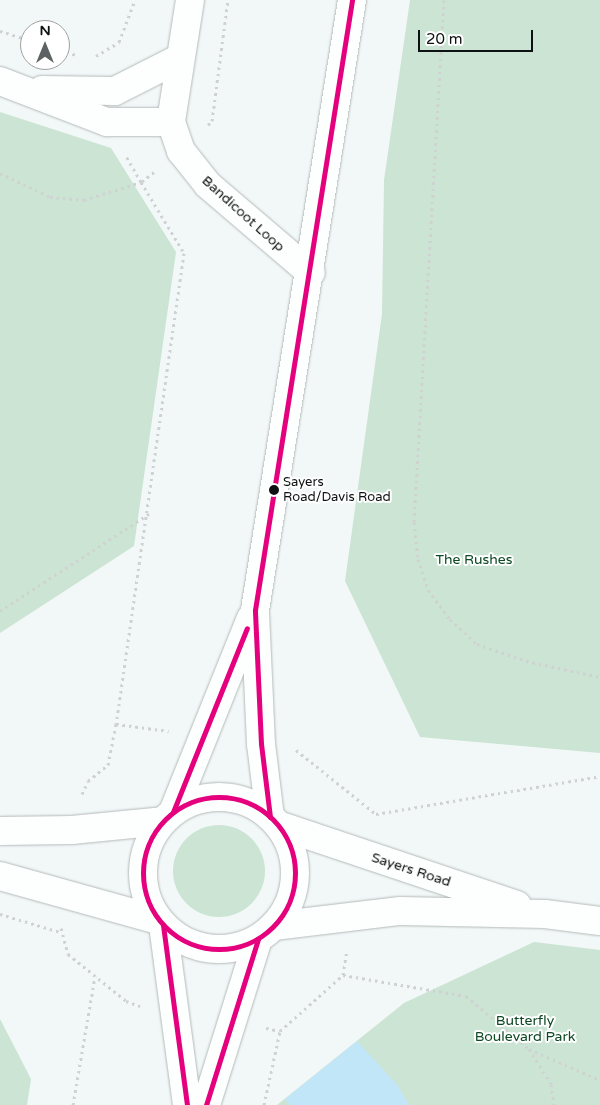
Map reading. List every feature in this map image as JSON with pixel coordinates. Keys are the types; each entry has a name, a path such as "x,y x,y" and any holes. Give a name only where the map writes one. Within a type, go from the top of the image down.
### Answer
{"main road":[{"name":"Bandicoot Loop","path":"190,0 171,122 181,152 208,186 311,273"},
{"path":"266,932 234,948 208,949 183,941 161,923 148,901 143,866 151,838 168,817 204,735 254,610 311,273 352,0"},
{"path":"13,85 115,91 180,58"},
{"path":"13,85 107,122 171,122"},
{"path":"206,1105 266,932 287,908 295,865 274,821 261,744 254,610"},
{"path":"0,831 72,830 168,817 196,801 222,798 248,803 274,821"},
{"name":"Sayers Road","path":"274,821 545,914"},
{"path":"0,876 161,923"},
{"name":"Sayers Road","path":"266,932 400,911 545,914 600,921"},
{"path":"161,923 186,1105"}],"path":[{"path":"92,58 119,42 135,0"},
{"path":"0,173 50,197 84,200 141,182 181,152 212,121 228,0"},
{"path":"444,0 414,522 418,560 428,590 450,619 477,644 526,662 600,676"},
{"path":"0,31 20,37"},
{"path":"70,53 83,56"},
{"path":"141,182 184,254 149,514 116,724 204,735"},
{"path":"0,611 149,514"},
{"path":"261,744 309,757 376,814 600,776"},
{"path":"0,914 60,932"},
{"path":"264,1105 280,1031 343,975 466,996 529,1049 600,1080"},
{"path":"73,1105 95,976"},
{"path":"529,1049 551,1084 554,1105"}],"green space":[{"name":"The Rushes","path":"410,0 600,0 600,753 420,737 345,581 382,314 384,180"},
{"path":"0,112 111,148 176,252 134,546 0,633"},
{"path":"219,825 237,828 252,838 262,853 265,871 262,889 252,904 237,914 219,917 201,914 186,904 176,889 173,871 176,853 186,838 201,828"},
{"name":"Butterfly Boulevard Park","path":"534,942 600,950 600,1105 277,1105 404,1003"},
{"path":"0,1019 31,1079 27,1105 0,1105"}],"water":[{"path":"357,1041 398,1086 409,1105 290,1105 285,1099"}],"transit line":[{"path":"270,817 261,744 255,610 352,0"},
{"path":"173,812 247,628"},
{"path":"219,797 248,803 273,819 289,844 295,873 289,902 273,927 248,943 219,949 190,943 165,927 149,902 143,873 149,844 165,819 190,803 219,797"},
{"path":"163,925 187,1105"},
{"path":"206,1105 258,939"}],"place":[{"name":"Sayers Road/Davis Road","path":"274,490"}]}
